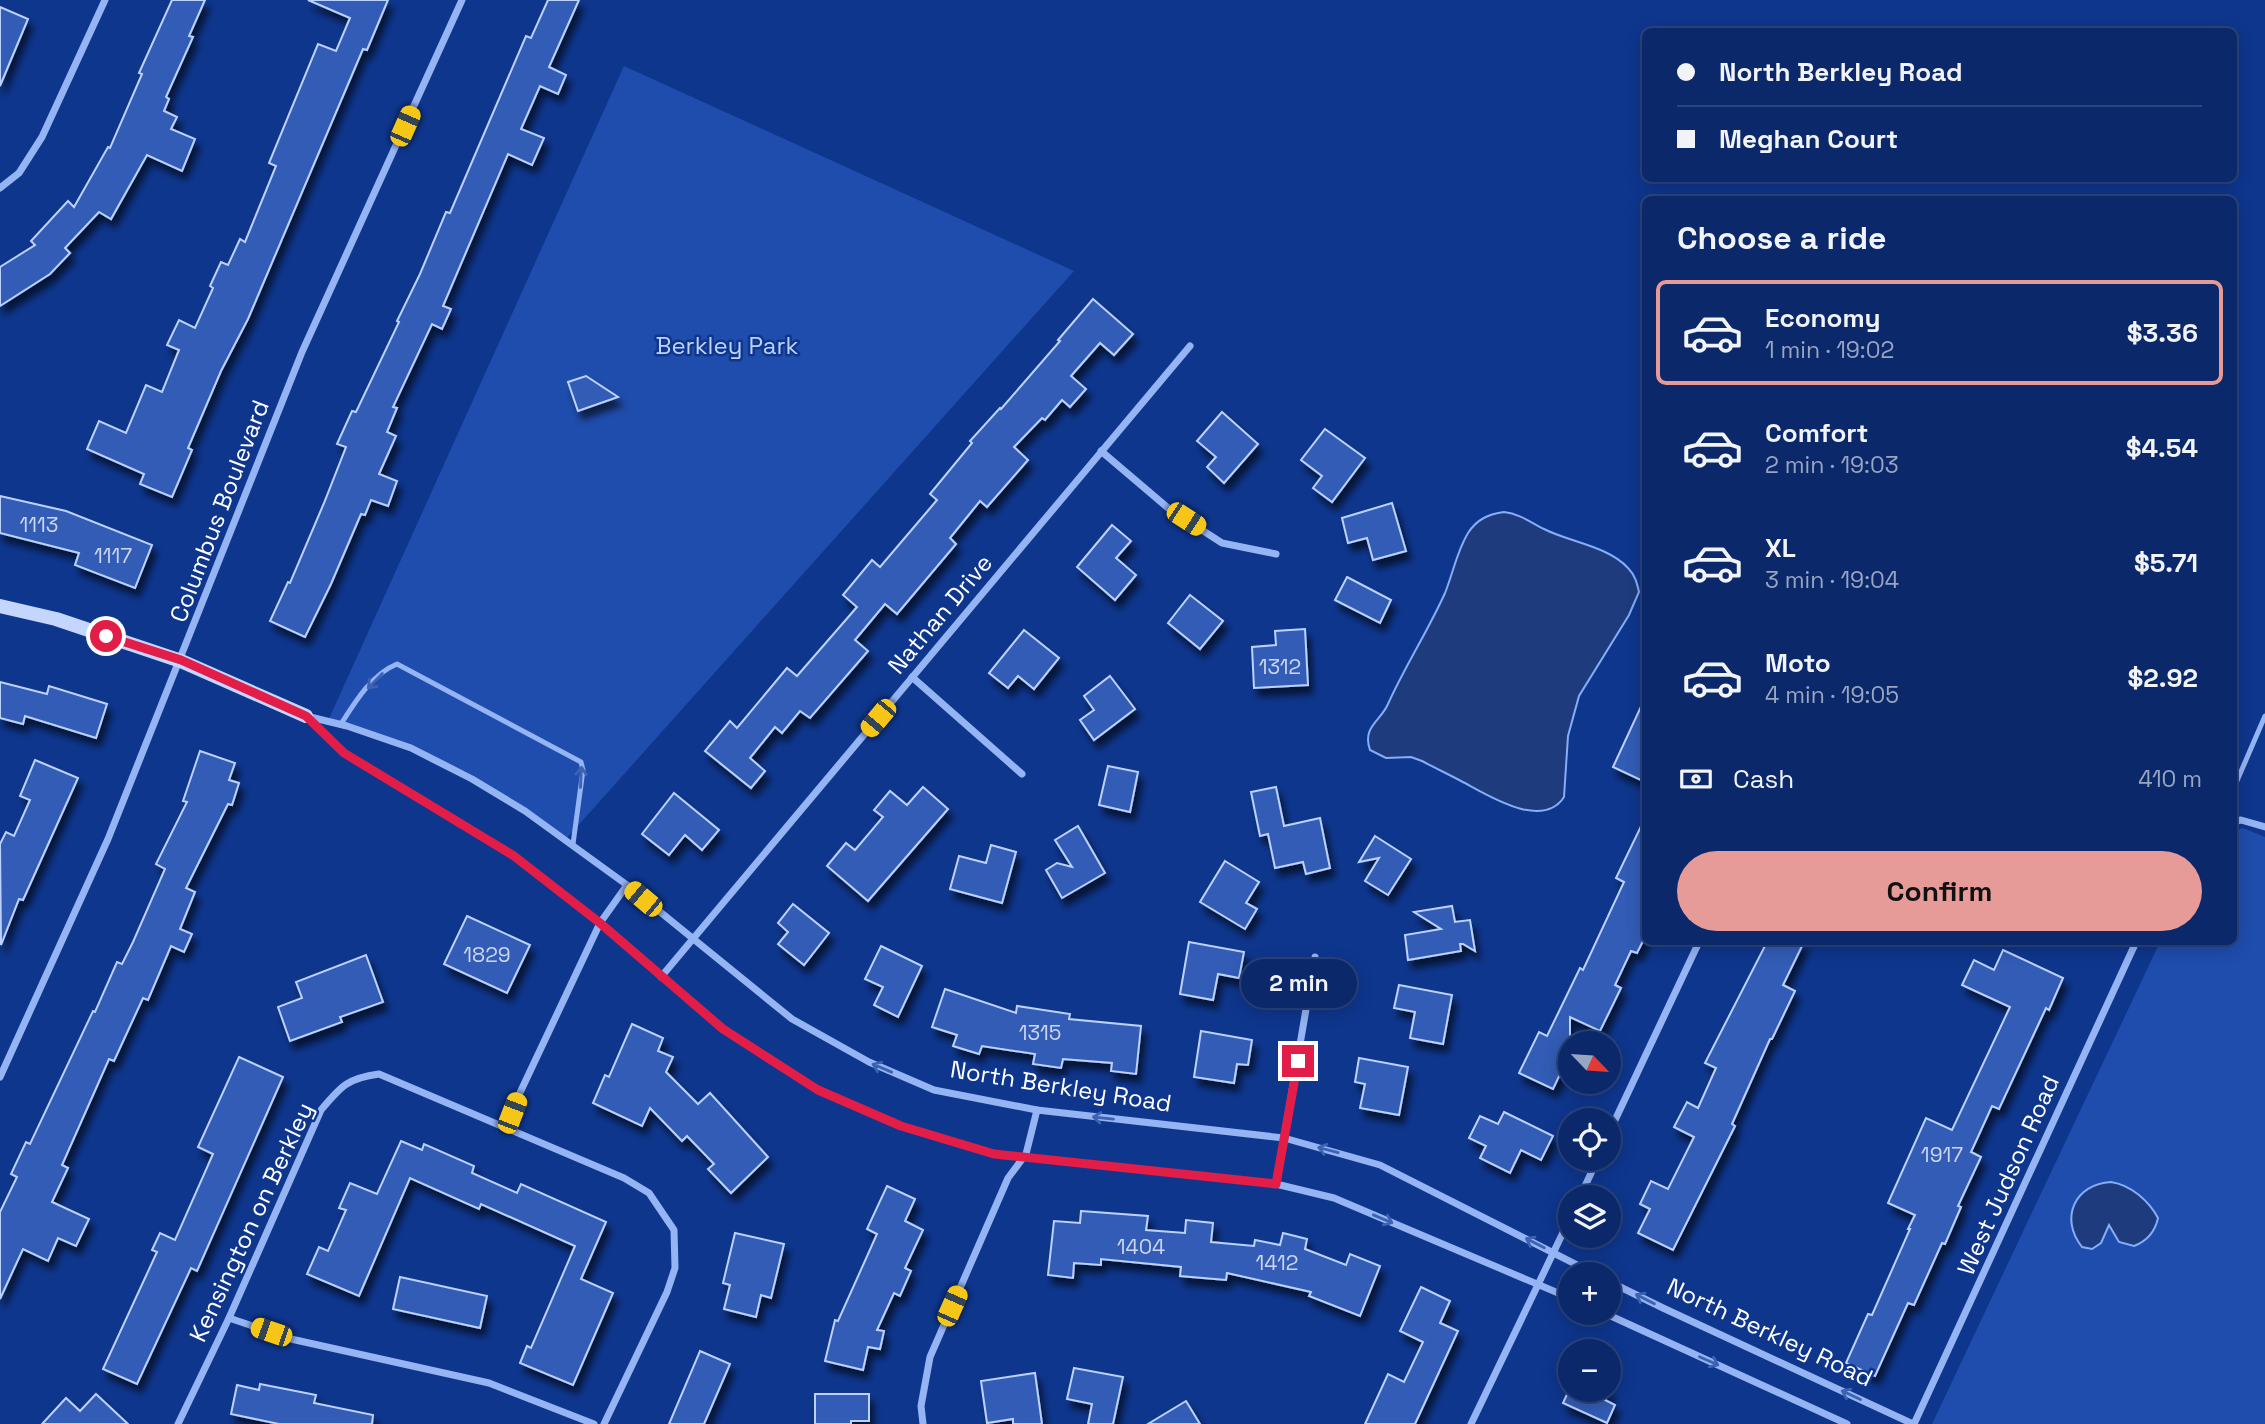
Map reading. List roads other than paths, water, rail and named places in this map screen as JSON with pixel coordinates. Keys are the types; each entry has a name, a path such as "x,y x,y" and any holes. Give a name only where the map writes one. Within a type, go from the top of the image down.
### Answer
{"street":[{"path":"0,188 19,173 42,137 105,0"},
{"name":"Columbus Boulevard","path":"0,1077 108,839 302,352 462,0"},
{"name":"Nathan Drive","path":"661,977 1190,346"},
{"path":"1101,451 1167,508 1222,543 1276,554"},
{"name":"North Berkley Road","path":"0,606 56,619 181,660 306,716 341,724 411,748 472,779 573,844 792,1019 869,1062 934,1090 1038,1110 1284,1138 1380,1165 1572,1262"},
{"path":"912,677 1022,774"},
{"name":"North Berkley Road","path":"306,716 344,753 514,856 600,923 723,1029 818,1090 901,1126 994,1154 1276,1184 1334,1198 1558,1293"},
{"path":"2237,821 2265,827"},
{"path":"506,1127 600,923 627,885"},
{"path":"1621,1108 1698,945"},
{"name":"West Judson Road","path":"1914,1424 2135,945"},
{"path":"1276,1184 1315,957"},
{"name":"Kensington on Berkley","path":"178,1424 229,1318 321,1110 342,1086 358,1077 379,1074 624,1178 649,1193 674,1230 675,1268 667,1292 604,1424"},
{"path":"923,1424 921,1406 930,1357 1008,1178 1023,1158 1038,1110"},
{"path":"1471,1424 1558,1244"},
{"name":"North Berkley Road","path":"1621,1287 1914,1424"},
{"path":"229,1318 291,1339 489,1383 594,1424"},
{"name":"North Berkley Road","path":"1621,1321 1847,1424"}],"lane":[{"path":"341,724 356,699 387,668 397,664 581,762 583,770 573,844"},
{"path":"2237,781 2265,716"}],"park label":[{"name":"Berkley Park","path":"727,345"}]}
